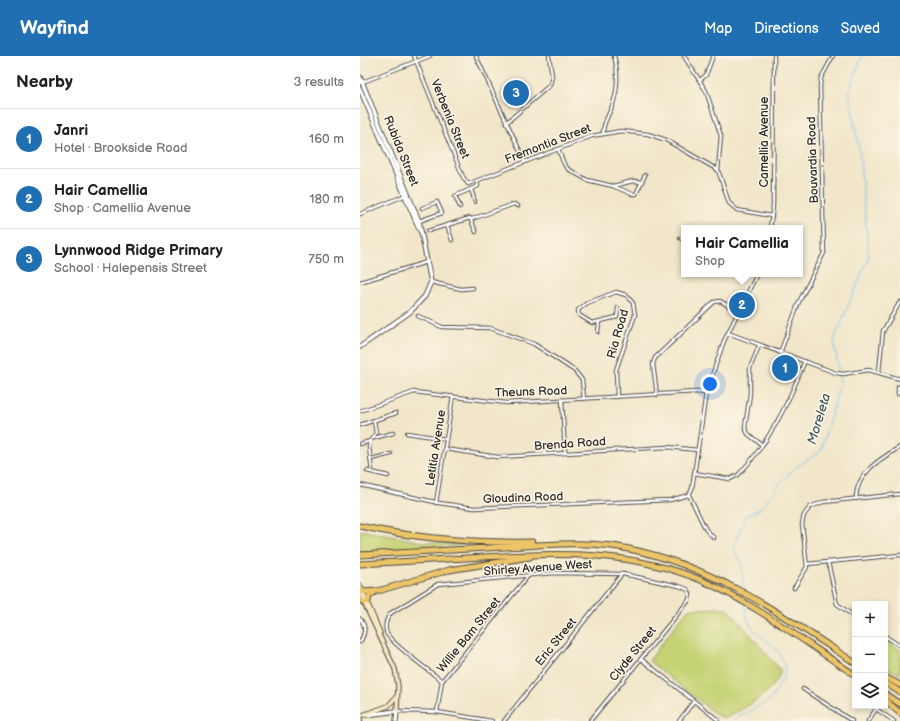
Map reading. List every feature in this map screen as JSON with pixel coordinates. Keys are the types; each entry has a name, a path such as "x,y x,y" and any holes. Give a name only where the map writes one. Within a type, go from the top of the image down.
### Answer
{"highway":[{"path":"360,526 411,536 444,540 570,543 613,546 674,561 750,595 852,660"},
{"path":"360,555 570,543"},
{"path":"361,593 378,591 449,570 550,553"},
{"path":"360,564 550,553 611,556 655,565 701,580 734,596 852,673"},
{"path":"360,598 366,603 369,596 378,591"},
{"path":"888,679 900,685"},
{"path":"888,685 900,692"},
{"path":"888,696 900,704"},
{"path":"888,703 900,713"}],"main road":[{"path":"360,585 361,593 395,669 398,694 397,711"},
{"path":"360,716 388,706 398,694"}],"street":[{"name":"Verbenia Street","path":"414,56 466,182 468,184 475,183"},
{"path":"361,83 430,56"},
{"path":"476,56 525,162"},
{"path":"506,123 550,85 552,76 549,56"},
{"path":"603,133 603,125 611,109 617,88 617,74 614,56"},
{"path":"684,56 700,80 708,96 721,136 718,170 729,203 737,210 772,216"},
{"path":"700,80 706,75 713,56"},
{"name":"Camellia Avenue","path":"770,225 772,216 774,56"},
{"name":"Bouvardia Road","path":"780,353 799,302 824,253 820,86 821,78 833,56"},
{"name":"Rubida Street","path":"360,77 361,83 419,221 431,282"},
{"name":"Rubida Street","path":"360,89 404,196 421,233"},
{"name":"Fremontia Street","path":"475,183 558,149 603,133 621,131 648,134 666,140 718,170"},
{"path":"558,149 564,164 568,169 587,180 613,186 634,195 645,175"},
{"path":"613,186 633,181 642,182"},
{"path":"460,207 455,196 478,186 475,183"},
{"path":"470,190 475,202"},
{"path":"360,214 408,194"},
{"path":"419,221 442,213 437,202 422,208"},
{"path":"428,230 472,218 514,204 518,206"},
{"path":"472,218 476,232"},
{"path":"447,225 452,240"},
{"path":"360,282 427,262"},
{"path":"714,538 706,530 689,495 692,491 706,393 728,333 755,277"},
{"path":"360,347 410,312 425,296 431,282 461,289 473,288"},
{"name":"Ria Road","path":"599,322 588,322 579,315 578,310 583,305 610,293 621,293 626,295 634,302 635,315 616,370 617,397"},
{"path":"657,395 653,364 655,358 714,302 720,302 738,311"},
{"path":"879,372 882,335 900,302"},
{"path":"598,332 599,322 616,317 618,308"},
{"path":"418,316 442,327 493,328 534,344 575,371 584,386 584,399"},
{"path":"728,333 804,363 840,374 869,370 900,379"},
{"path":"759,346 750,368 750,394 746,427 748,434 762,445"},
{"path":"694,473 734,478 747,466 775,427 792,395 804,363"},
{"path":"898,394 898,387 900,386"},
{"name":"Theuns Road","path":"360,411 414,392 498,403 706,393"},
{"name":"Letitia Avenue","path":"436,503 453,396"},
{"path":"562,400 565,453"},
{"path":"360,426 396,413"},
{"path":"374,421 376,433 374,439"},
{"path":"407,432 446,439"},
{"path":"360,444 393,433"},
{"path":"370,441 372,472"},
{"name":"Brenda Road","path":"445,450 498,457 667,447 698,450"},
{"path":"856,499 857,488 862,478 880,460 900,447"},
{"path":"371,459 391,454"},
{"path":"367,471 388,476"},
{"name":"Gloudina Road","path":"360,485 436,503 484,509 670,500 689,495"},
{"path":"794,588 807,564 802,518 807,509 820,502 900,494"},
{"path":"807,564 900,555"},
{"path":"828,562 838,604 852,615"},
{"name":"Shirley Avenue West","path":"442,681 390,637 386,628 388,617 400,606 436,585 563,573 623,574 660,581 685,588 690,593 690,598"},
{"name":"Eric Street","path":"504,721 623,574"},
{"name":"Willie Bam Street","path":"437,712 442,681 528,576"},
{"name":"Clyde Street","path":"590,721 690,598"},
{"path":"360,620 364,624 365,632 360,642"},
{"path":"886,637 900,646"},
{"path":"641,659 718,720"},
{"path":"803,689 852,721"},
{"path":"678,721 694,701"},
{"path":"868,721 876,710 894,721"},
{"path":"396,721 397,711"},
{"path":"361,721 360,716 397,711 437,712 492,721"}],"green space":[{"path":"360,530 421,542 471,545 360,552"},
{"path":"723,608 729,610 781,671 772,686 758,699 726,718 718,716 649,661 688,609"},
{"path":"888,642 900,650 900,675 888,669"}],"waterway":[{"name":"Moreleta","path":"744,590 741,561 735,552 735,542 745,517 761,508 783,480 794,469 821,451 840,382 834,340 869,257 859,149 849,92 862,56"},
{"name":"Moreleta","path":"735,721 737,717 772,698 784,676 785,671 781,656 773,646 750,625 746,614 745,605"}],"place":[{"name":"Lynnwood Ridge Primary","path":"516,93"},
{"name":"Hair Camellia","path":"742,305"},
{"name":"Janri","path":"785,368"}]}
